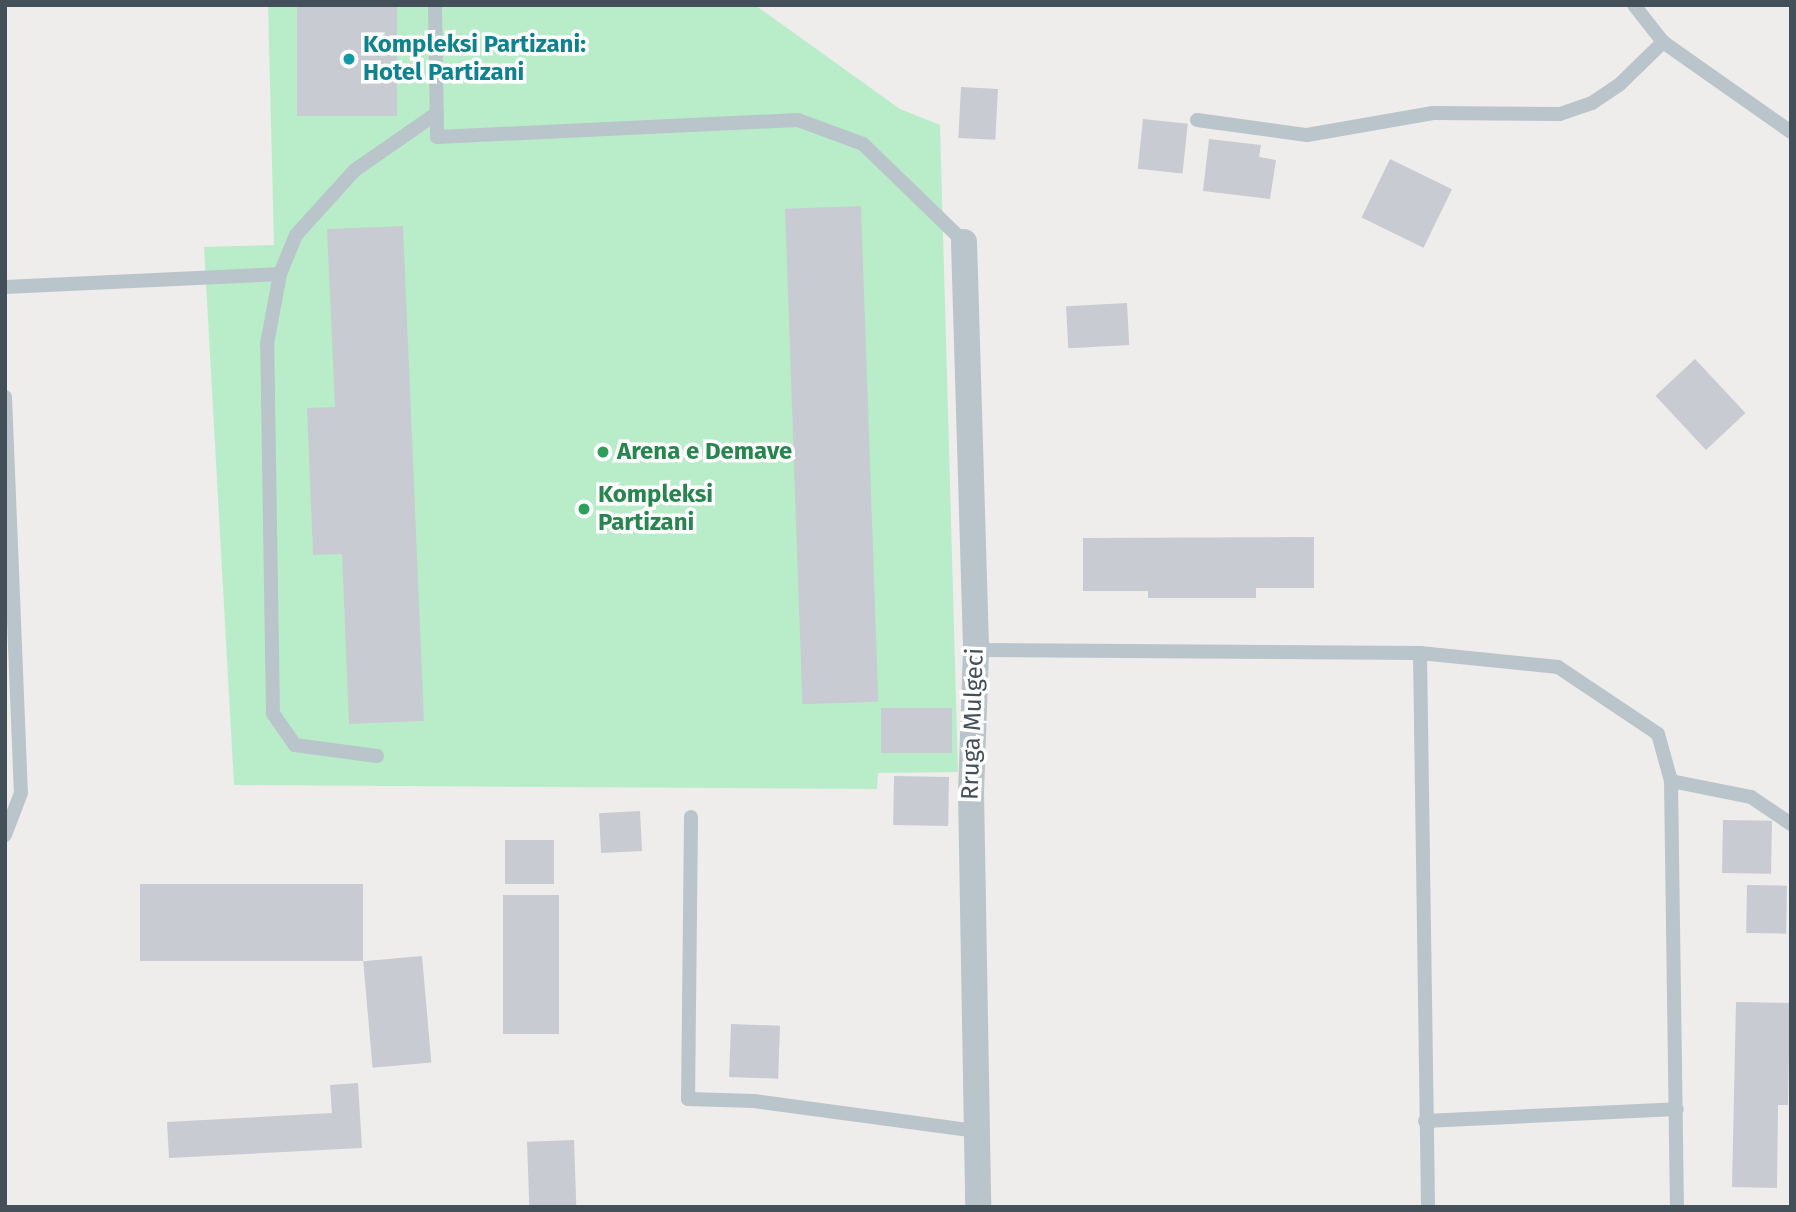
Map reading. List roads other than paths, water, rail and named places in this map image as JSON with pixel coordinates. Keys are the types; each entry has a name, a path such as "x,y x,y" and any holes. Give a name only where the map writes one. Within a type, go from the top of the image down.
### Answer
{"street":[{"name":"Rruga Mulgeci","path":"964,242 976,650 971,818 978,1207"}],"lane":[{"path":"435,5 438,137 798,120 863,144 964,242"},
{"path":"1634,5 1663,42 1791,132"},
{"path":"1197,120 1307,135 1433,113 1560,114 1592,103 1619,85 1663,42"},
{"path":"377,756 295,745 273,714 267,344 280,274 296,235 355,170 437,113"},
{"path":"5,287 280,274"},
{"path":"5,397 21,793 5,835"},
{"path":"976,650 1420,653 1558,667 1658,734 1671,781 1677,1207"},
{"path":"1420,653 1428,1207"},
{"path":"1671,781 1751,797 1791,824"},
{"path":"691,817 688,1099 754,1101 976,1131"},
{"path":"1425,1121 1677,1108"}],"place":[{"name":"Kompleksi Partizani: Hotel Partizani","path":"349,59"},
{"name":"Arena e Demave","path":"603,452"},
{"name":"Kompleksi Partizani","path":"584,509"}]}
